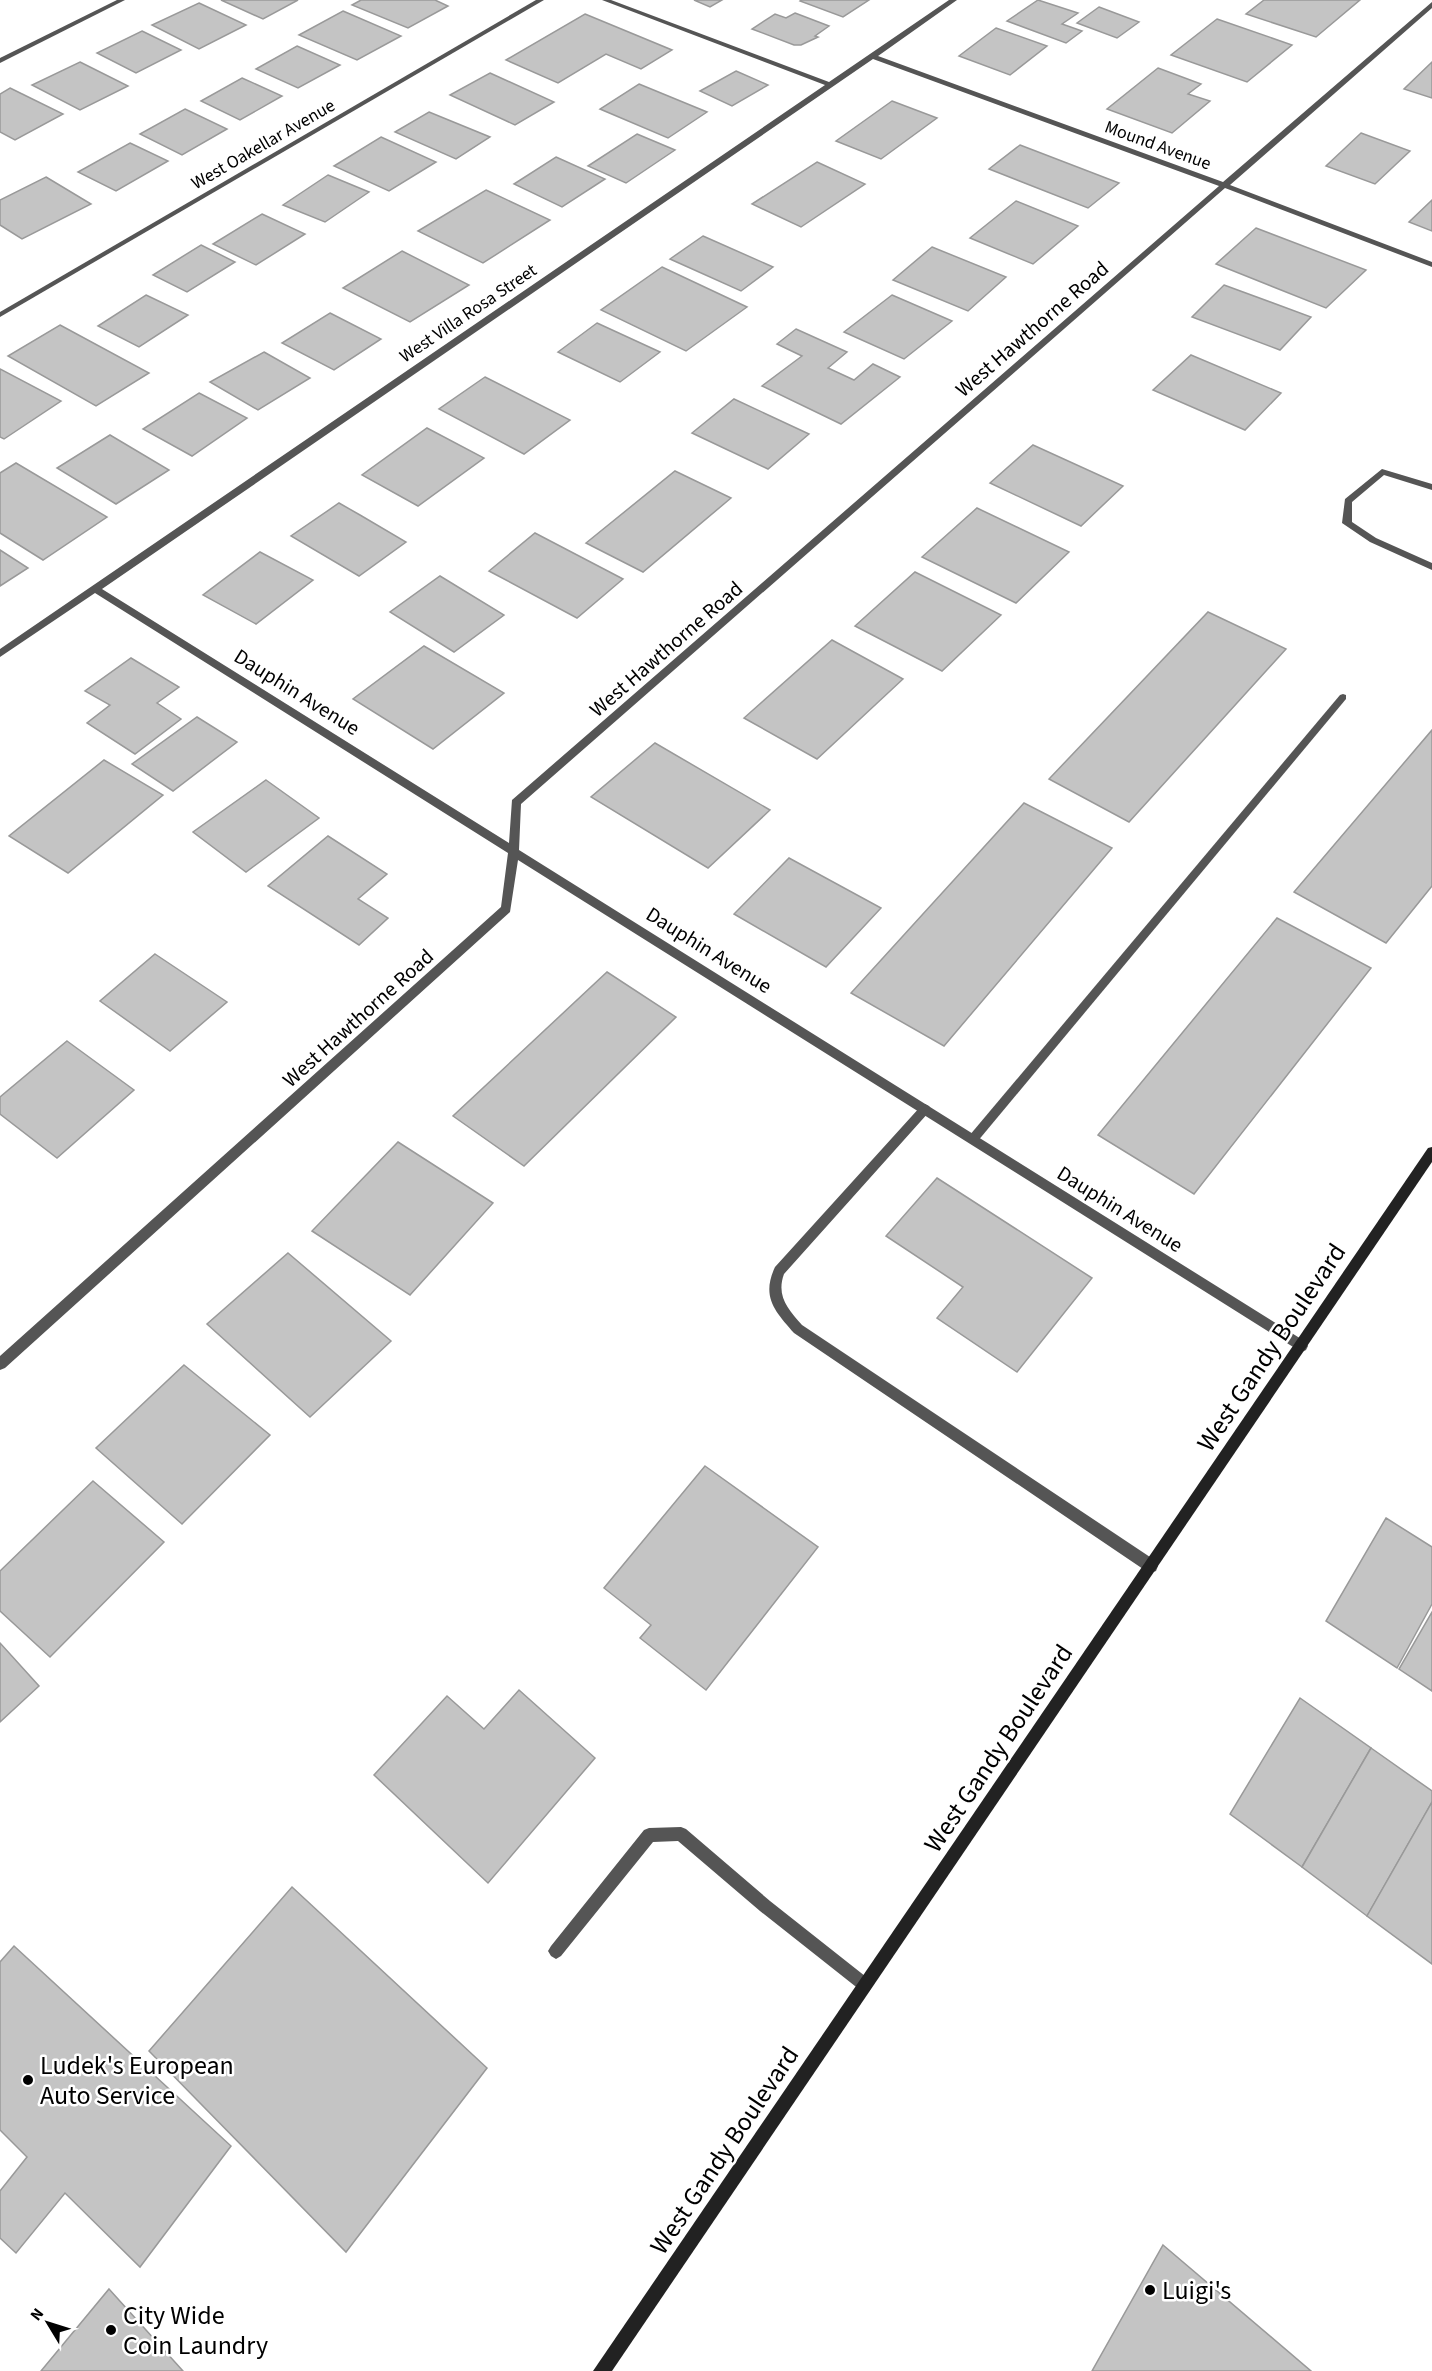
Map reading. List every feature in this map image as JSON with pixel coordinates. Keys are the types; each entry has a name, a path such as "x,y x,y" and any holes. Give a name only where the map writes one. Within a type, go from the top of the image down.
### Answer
{"main road":[{"name":"West Gandy Boulevard","path":"602,2371 1432,1152"}],"street":[{"path":"0,61 122,0"},
{"name":"West Oakellar Avenue","path":"0,315 541,0"},
{"path":"605,0 830,85"},
{"name":"West Villa Rosa Street","path":"0,654 954,0"},
{"name":"West Hawthorne Road","path":"0,1364 507,909 514,850 516,803 1432,4"},
{"name":"Mound Avenue","path":"872,56 1224,185 1432,265"},
{"path":"1432,487 1382,472 1348,501 1347,523 1373,540 1432,567"},
{"name":"Dauphin Avenue","path":"95,589 1302,1346"},
{"path":"973,1139 1343,697"},
{"path":"925,1109 779,1271 774,1282 775,1296 780,1307 798,1329 1151,1566"},
{"path":"556,1951 649,1835 681,1834 765,1906 865,1985"}],"building":[{"path":"221,0 298,0 263,19"},
{"path":"361,0 435,0 448,6 408,28 352,5"},
{"path":"694,0 722,0 710,7"},
{"path":"801,0 869,0 843,17"},
{"path":"1038,0 1078,13 1062,24 1082,31 1066,43 1007,21"},
{"path":"1264,0 1360,0 1316,37 1246,14"},
{"path":"199,3 246,25 199,49 152,25"},
{"path":"1099,7 1139,22 1117,38 1077,23"},
{"path":"343,11 401,36 357,60 299,35"},
{"path":"795,13 829,26 815,36 818,37 801,45 794,45 752,29 775,14 786,18"},
{"path":"585,14 672,50 641,69 606,54 558,83 506,60"},
{"path":"1217,19 1292,45 1247,82 1171,55"},
{"path":"996,28 1047,46 1010,75 959,56"},
{"path":"142,31 181,50 136,73 97,53"},
{"path":"297,46 340,65 298,88 256,69"},
{"path":"80,62 128,86 80,110 32,85"},
{"path":"1432,62 1432,98 1404,89"},
{"path":"1158,68 1201,84 1188,94 1210,101 1172,133 1107,109"},
{"path":"736,71 768,85 732,106 700,91"},
{"path":"490,73 554,102 515,125 450,95"},
{"path":"242,78 282,96 240,120 201,101"},
{"path":"639,84 707,112 668,138 600,109"},
{"path":"10,88 63,114 15,140 0,132 0,94"},
{"path":"892,101 937,118 881,159 836,141"},
{"path":"185,109 227,129 182,155 140,134"},
{"path":"429,112 490,137 456,159 395,132"},
{"path":"1361,133 1410,151 1375,184 1326,166"},
{"path":"637,134 675,150 626,183 588,166"},
{"path":"381,137 436,162 389,191 334,166"},
{"path":"130,143 168,161 116,191 78,172"},
{"path":"1020,145 1119,183 1088,208 989,169"},
{"path":"556,157 605,179 562,207 514,184"},
{"path":"817,162 865,184 801,227 752,204"},
{"path":"328,175 369,192 325,222 283,205"},
{"path":"46,177 91,204 22,239 0,225 0,200"},
{"path":"486,190 550,220 483,263 418,231"},
{"path":"1432,200 1432,231 1409,222"},
{"path":"1016,201 1078,226 1033,264 970,238"},
{"path":"262,214 305,234 256,265 213,244"},
{"path":"1256,228 1366,270 1326,308 1216,264"},
{"path":"703,236 773,267 741,291 670,259"},
{"path":"201,245 235,262 187,292 153,275"},
{"path":"932,247 1006,277 968,311 893,280"},
{"path":"402,251 469,285 410,322 343,288"},
{"path":"662,267 747,307 686,351 601,310"},
{"path":"1224,285 1311,317 1280,350 1192,317"},
{"path":"146,295 188,315 139,347 98,326"},
{"path":"892,295 952,321 904,359 844,332"},
{"path":"330,313 381,339 334,370 282,343"},
{"path":"597,323 660,352 620,382 558,352"},
{"path":"60,325 149,373 96,406 8,356"},
{"path":"796,329 847,352 828,368 854,380 873,364 900,377 841,424 762,386 802,356 777,344"},
{"path":"264,352 310,378 258,410 210,382"},
{"path":"1191,355 1281,393 1245,430 1153,390"},
{"path":"0,369 61,401 4,439 0,437"},
{"path":"485,377 570,420 524,454 439,409"},
{"path":"199,393 247,418 192,456 143,429"},
{"path":"734,399 809,434 768,469 692,433"},
{"path":"427,428 484,458 418,506 362,475"},
{"path":"110,435 169,470 116,504 57,468"},
{"path":"1033,445 1123,486 1081,526 990,483"},
{"path":"16,463 107,517 43,560 0,533 0,473"},
{"path":"675,471 731,498 643,572 586,543"},
{"path":"339,503 406,542 359,576 291,536"},
{"path":"977,508 1069,552 1016,603 922,557"},
{"path":"535,533 623,579 577,618 489,571"},
{"path":"0,550 28,568 0,586"},
{"path":"260,552 313,580 256,624 203,595"},
{"path":"915,572 1001,615 942,671 855,626"},
{"path":"440,576 504,615 454,652 390,612"},
{"path":"1208,612 1286,649 1129,822 1049,779"},
{"path":"832,640 903,679 817,759 744,718"},
{"path":"424,646 504,693 433,749 353,699"},
{"path":"131,658 179,687 157,703 181,719 135,754 87,723 110,705 85,691"},
{"path":"197,717 237,742 173,791 132,764"},
{"path":"1432,730 1432,886 1386,943 1294,892"},
{"path":"655,743 770,810 708,868 591,797"},
{"path":"104,760 163,795 68,873 9,836"},
{"path":"266,780 319,818 246,872 193,832"},
{"path":"1024,803 1112,848 944,1046 851,993"},
{"path":"328,836 387,874 358,899 388,918 359,945 268,886"},
{"path":"789,858 881,908 826,967 734,914"},
{"path":"1277,918 1371,968 1194,1194 1098,1135"},
{"path":"155,954 227,1002 170,1051 100,1001"},
{"path":"607,972 676,1017 524,1166 453,1116"},
{"path":"67,1041 134,1090 57,1158 0,1114 0,1097"},
{"path":"398,1142 493,1203 410,1295 312,1231"},
{"path":"937,1178 1092,1278 1017,1372 937,1318 963,1287 886,1236"},
{"path":"288,1253 391,1341 310,1417 207,1324"},
{"path":"184,1365 270,1435 182,1524 96,1448"},
{"path":"705,1466 818,1547 706,1690 640,1638 651,1625 604,1588"},
{"path":"93,1481 164,1542 50,1657 0,1611 0,1571"},
{"path":"1386,1518 1432,1547 1432,1604 1397,1668 1326,1621"},
{"path":"1432,1612 1432,1691 1399,1669"},
{"path":"0,1643 39,1686 0,1722"},
{"path":"519,1690 595,1758 488,1883 374,1775 447,1696 484,1729"},
{"path":"1300,1698 1371,1748 1302,1867 1230,1814"},
{"path":"1371,1748 1432,1791 1432,1802 1367,1916 1302,1867"},
{"path":"1432,1802 1432,1964 1367,1916"},
{"path":"292,1887 487,2068 346,2252 149,2051"},
{"path":"14,1946 231,2146 140,2267 65,2193 16,2253 0,2238 0,2191 27,2157 0,2130 0,1962"},
{"path":"1163,2245 1311,2371 1092,2371"},
{"name":"City Wide Coin Laundry","path":"109,2289 183,2371 41,2371"}],"place":[{"name":"Ludek's European Auto Service","path":"28,2080"},
{"name":"Luigi's","path":"1150,2290"},
{"name":"City Wide Coin Laundry","path":"111,2330"}]}
